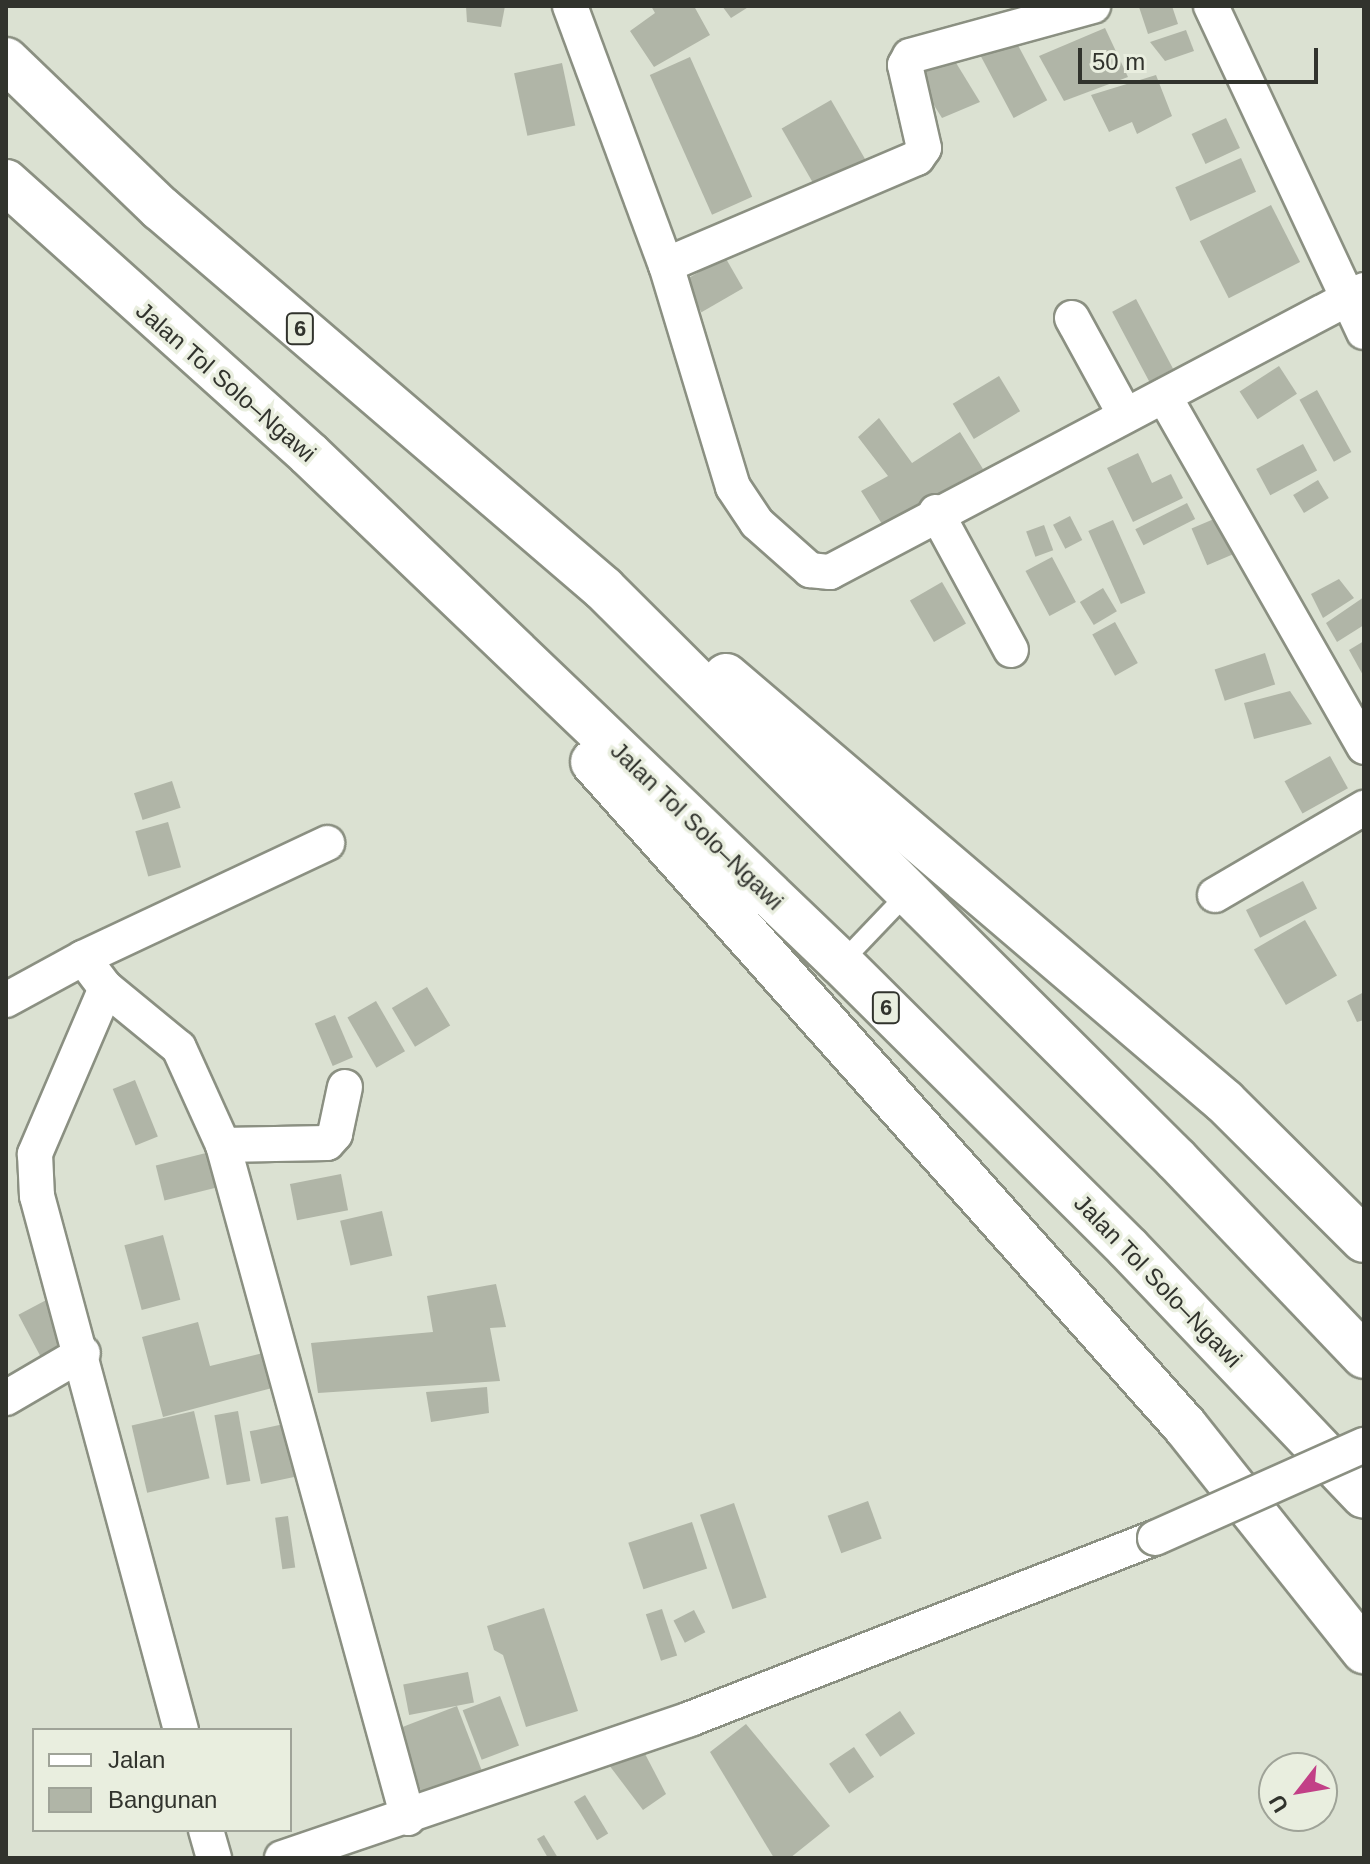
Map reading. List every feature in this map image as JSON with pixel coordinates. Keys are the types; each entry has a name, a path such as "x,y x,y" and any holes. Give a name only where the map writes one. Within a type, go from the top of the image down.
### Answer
{"highway":[{"name":"6","path":"6,60 160,208 603,588 1177,1160 1364,1356"},
{"name":"Jalan Tol Solo–Ngawi","path":"6,182 393,536 841,963 1128,1248 1364,1496"},
{"path":"393,536 1185,1426 1364,1651"},
{"path":"603,588 736,684 1213,1091 1364,1240"}],"street":[{"path":"570,6 666,265 723,460 738,498 757,523 810,570 821,573 1355,295"},
{"path":"666,265 917,158 924,148 905,65 910,56 1093,6"},
{"path":"1211,6 1355,295 1364,332"},
{"path":"1072,318 1125,415"},
{"path":"1164,396 1364,747"},
{"path":"936,512 1011,650"},
{"path":"1215,895 1364,808"},
{"path":"6,1000 83,958 327,843"},
{"path":"83,958 106,988 179,1048 223,1145 408,1818"},
{"path":"106,988 35,1154 37,1196 83,1353 180,1728"},
{"path":"223,1145 327,1143 335,1134 345,1087"},
{"path":"6,1398 83,1353"},
{"path":"282,1858 408,1818 690,1719 1155,1538 1364,1445"},
{"path":"207,1832 214,1858"}],"lane":[{"path":"841,963 907,894"}],"building":[{"path":"466,6 505,6 501,27 467,22"},
{"path":"651,6 694,6 710,35 654,67 630,31 655,13"},
{"path":"722,6 750,6 731,18"},
{"path":"1172,6 1178,24 1148,34 1139,7"},
{"path":"1105,28 1128,77 1064,101 1039,56"},
{"path":"1186,30 1194,51 1165,61 1150,42"},
{"path":"1012,34 1047,100 1014,118 978,52"},
{"path":"950,53 980,102 942,118 914,73"},
{"path":"690,57 752,197 712,215 650,75"},
{"path":"562,63 575,126 527,136 514,73"},
{"path":"1156,75 1172,116 1137,134 1132,122 1109,132 1091,95"},
{"path":"831,100 870,167 820,195 782,128"},
{"path":"1226,118 1240,148 1206,164 1192,134"},
{"path":"1241,158 1256,192 1190,221 1175,187"},
{"path":"1271,205 1300,262 1229,298 1200,241"},
{"path":"725,257 743,288 701,312 683,281"},
{"path":"1136,299 1173,369 1149,381 1112,312"},
{"path":"1279,366 1297,394 1258,419 1240,392"},
{"path":"999,376 1020,411 974,439 953,404"},
{"path":"1317,390 1351,452 1334,462 1300,400"},
{"path":"879,418 912,463 960,432 983,469 882,524 861,491 888,476 858,437"},
{"path":"1303,444 1317,470 1270,495 1256,469"},
{"path":"1138,453 1152,483 1171,474 1183,498 1133,522 1107,468"},
{"path":"1318,480 1329,498 1304,513 1293,495"},
{"path":"1187,503 1195,519 1143,545 1135,529"},
{"path":"1070,516 1082,540 1065,549 1053,525"},
{"path":"1221,516 1237,553 1207,565 1192,529"},
{"path":"1113,520 1146,593 1121,604 1088,531"},
{"path":"1044,525 1053,550 1035,557 1026,531"},
{"path":"1052,557 1076,602 1049,616 1026,571"},
{"path":"1339,579 1354,598 1323,618 1311,594"},
{"path":"942,582 966,624 934,642 910,600"},
{"path":"1103,588 1117,611 1094,625 1080,602"},
{"path":"1364,597 1364,625 1337,642 1326,623"},
{"path":"1115,622 1138,663 1115,676 1092,635"},
{"path":"1364,641 1364,677 1349,650"},
{"path":"1265,653 1275,684 1225,701 1215,669"},
{"path":"1290,691 1312,724 1254,739 1244,703"},
{"path":"1330,756 1348,788 1302,814 1285,781"},
{"path":"172,781 181,808 143,820 134,793"},
{"path":"168,822 181,867 148,877 135,831"},
{"path":"1303,881 1317,909 1260,938 1246,910"},
{"path":"1305,920 1337,975 1286,1005 1254,949"},
{"path":"427,987 450,1026 415,1047 392,1008"},
{"path":"1364,992 1364,1020 1357,1022 1347,1001"},
{"path":"376,1001 405,1051 376,1068 347,1018"},
{"path":"335,1015 353,1057 333,1066 315,1024"},
{"path":"135,1080 158,1137 136,1146 113,1089"},
{"path":"214,1151 223,1186 164,1200 156,1166"},
{"path":"341,1174 348,1210 297,1220 290,1184"},
{"path":"382,1211 392,1256 350,1265 340,1221"},
{"path":"163,1235 180,1300 142,1310 124,1245"},
{"path":"496,1284 506,1327 490,1328 500,1381 318,1393 311,1343 433,1332 427,1296"},
{"path":"52,1297 78,1346 44,1363 18,1315"},
{"path":"198,1322 210,1366 267,1352 276,1387 163,1417 142,1337"},
{"path":"487,1387 489,1413 431,1422 426,1392"},
{"path":"194,1411 210,1478 147,1493 132,1425"},
{"path":"238,1411 250,1481 227,1485 214,1415"},
{"path":"284,1424 295,1477 261,1484 250,1431"},
{"path":"868,1501 882,1539 841,1553 828,1516"},
{"path":"734,1503 767,1598 733,1609 700,1515"},
{"path":"288,1516 295,1567 282,1569 275,1518"},
{"path":"692,1522 707,1569 643,1589 628,1543"},
{"path":"544,1608 578,1711 526,1727 503,1655 494,1650 487,1626"},
{"path":"662,1609 677,1656 661,1661 646,1614"},
{"path":"694,1610 705,1632 685,1643 674,1620"},
{"path":"468,1672 474,1702 409,1715 403,1685"},
{"path":"500,1696 519,1745 482,1760 463,1710"},
{"path":"457,1706 483,1773 423,1796 397,1729"},
{"path":"900,1711 915,1733 880,1757 865,1734"},
{"path":"746,1724 830,1826 790,1858 774,1858 710,1752"},
{"path":"854,1747 874,1777 849,1794 829,1764"},
{"path":"644,1752 666,1794 643,1810 609,1765"},
{"path":"585,1795 608,1834 597,1840 574,1802"},
{"path":"544,1835 558,1858 548,1858 537,1839"}]}
